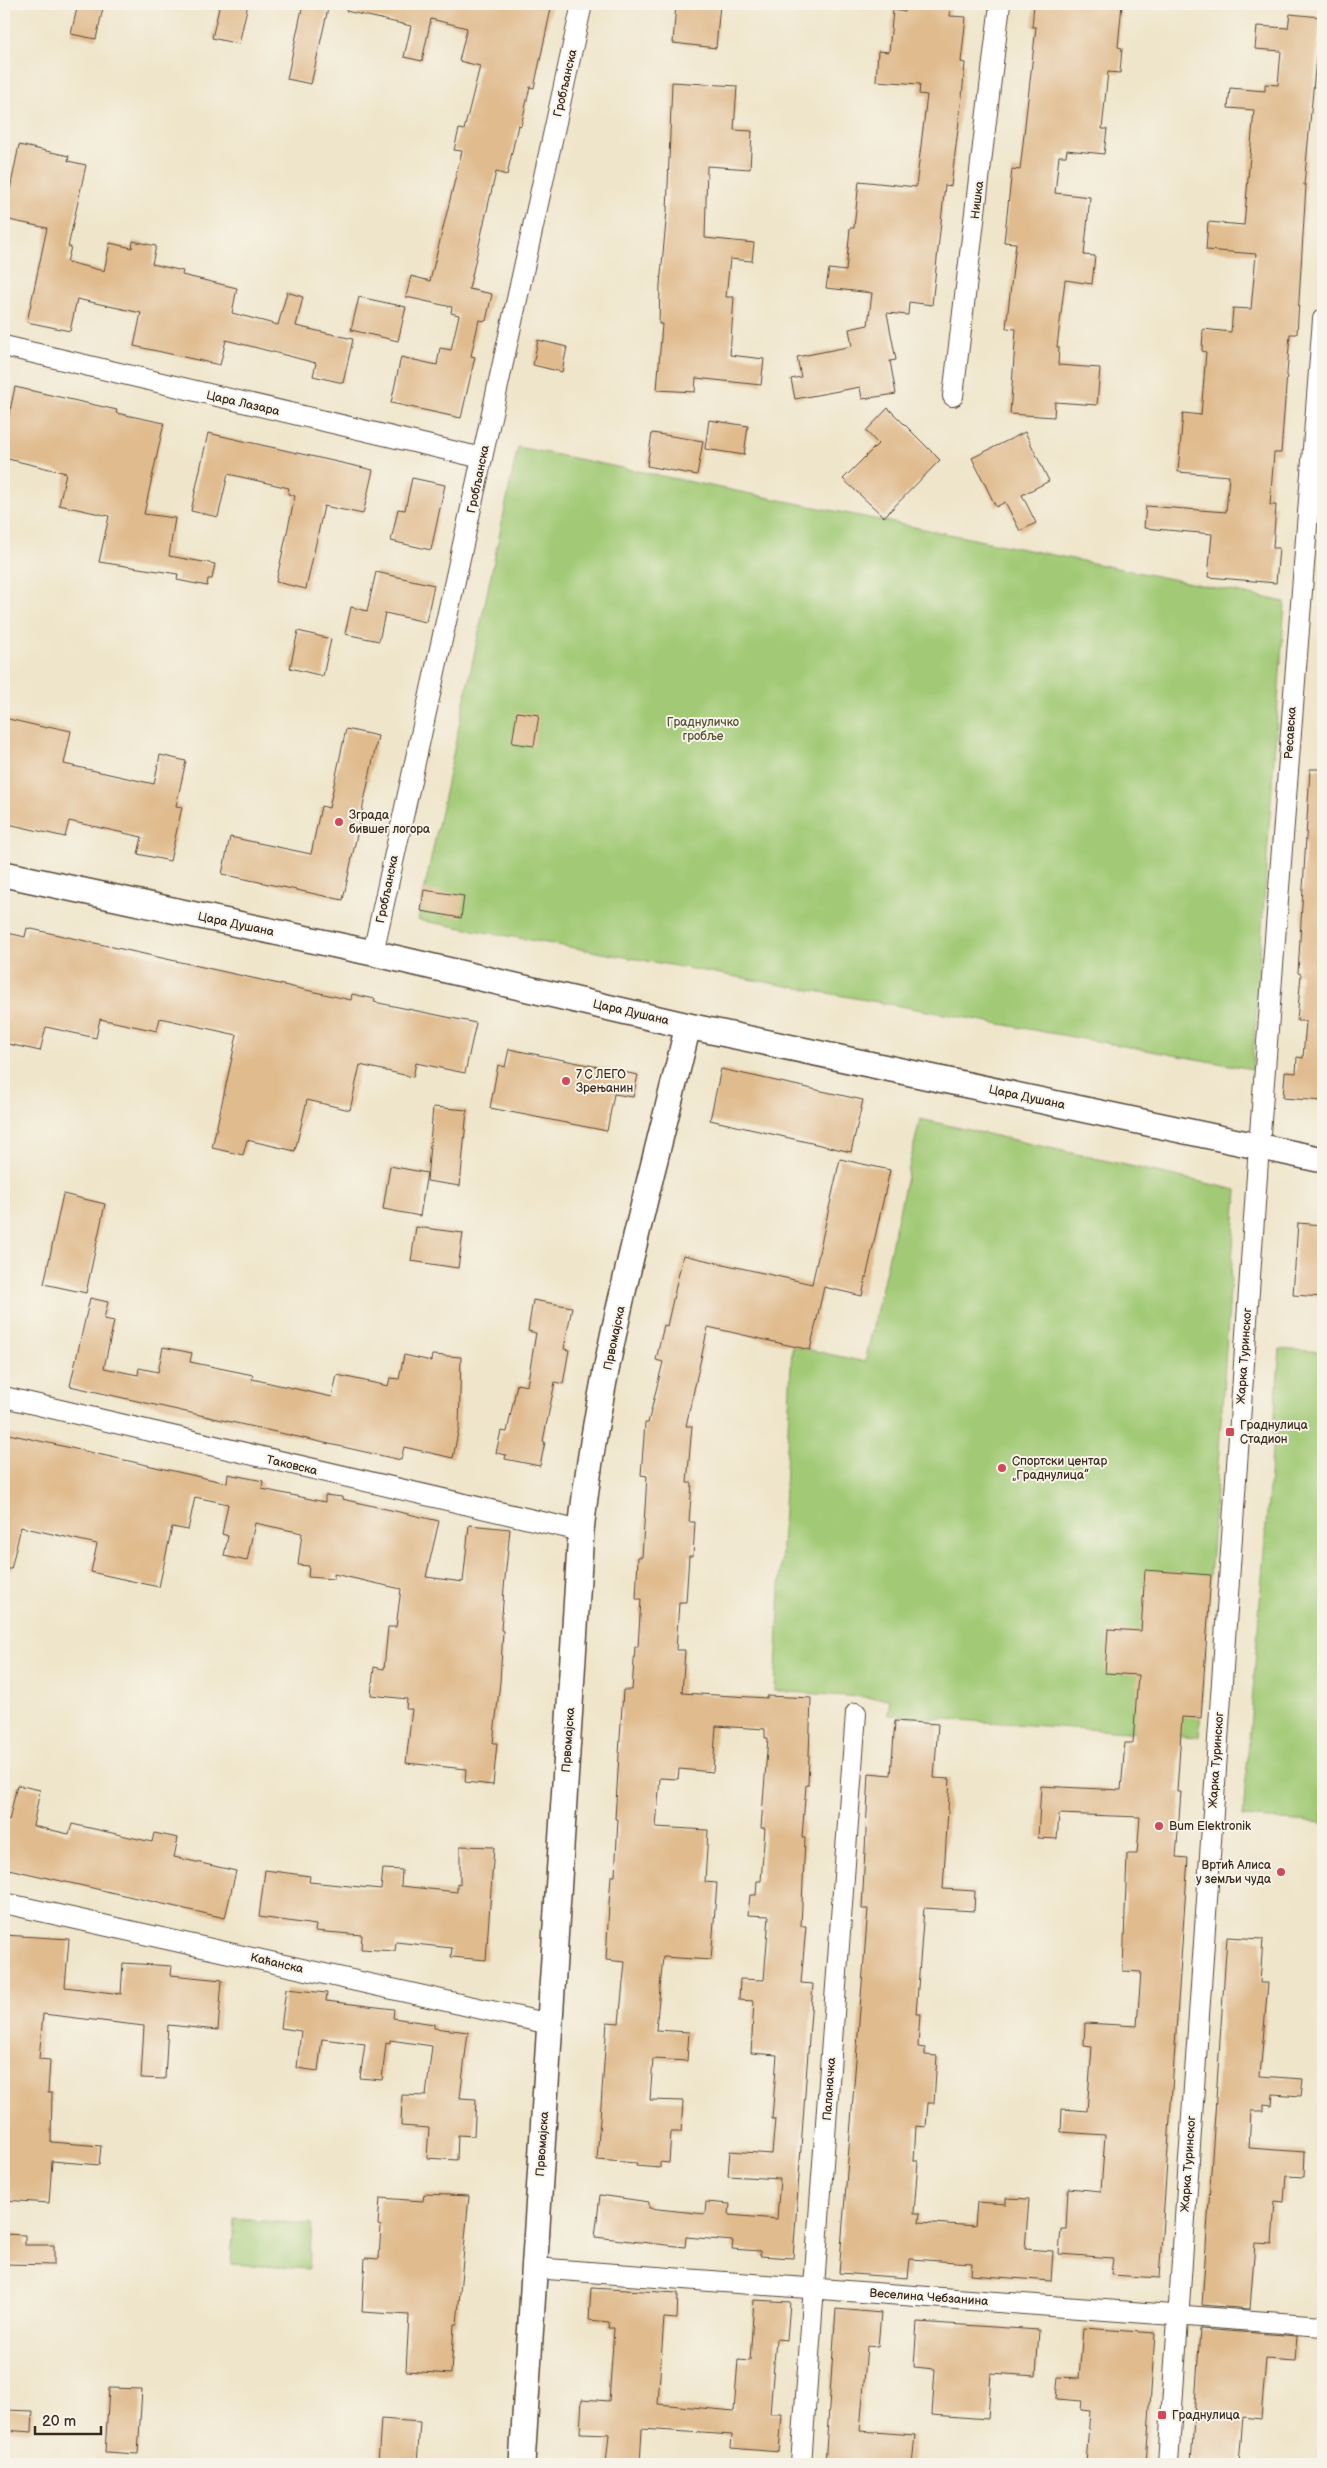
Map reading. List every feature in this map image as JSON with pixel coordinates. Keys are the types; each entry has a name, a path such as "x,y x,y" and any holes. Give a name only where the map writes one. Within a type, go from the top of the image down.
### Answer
{"street":[{"name":"Гробљанска","path":"373,953 582,4"},
{"name":"Нишка","path":"953,396 1000,4"},
{"name":"Ресавска","path":"1259,1146 1323,319"},
{"name":"Цара Лазара","path":"4,346 482,458"},
{"name":"Цара Душана","path":"4,874 373,953 688,1026 1323,1160"},
{"name":"Првомајска","path":"522,2464 581,1531 587,1473 622,1298 688,1026"},
{"name":"Жарка Туринског","path":"1168,2464 1259,1146"},
{"name":"Таковска","path":"4,1397 581,1531"},
{"name":"Паланачка","path":"801,2464 856,1713"},
{"name":"Каћанска","path":"4,1903 550,2024"},
{"name":"Веселина Чебзанина","path":"534,2268 1323,2326"}],"green space":[{"name":"Граднуличко гробље","path":"518,447 1285,602 1252,1069 418,920"},
{"name":"Спортски центар „Граднулица”","path":"920,1119 1237,1190 1199,1737 888,1715 890,1699 775,1691 792,1346 865,1362"},
{"path":"1280,1349 1323,1352 1323,1823 1243,1817"},
{"path":"234,2219 312,2224 309,2269 231,2264"}],"building":[{"path":"78,4 104,4 96,39 71,34"},
{"path":"220,4 248,4 239,44 212,38"},
{"path":"303,4 329,4 311,84 287,79"},
{"path":"347,4 552,4 534,88 530,87 521,126 518,125 507,175 496,172 469,289 492,294 486,321 479,320 471,356 475,357 461,418 391,403 401,357 437,365 440,348 451,350 459,315 451,313 452,307 406,297 411,276 430,281 462,151 454,150 459,129 464,130 480,66 459,61 467,28 431,19 422,61 404,57 411,26 346,11"},
{"path":"676,4 720,4 716,48 673,43"},
{"path":"906,4 951,4 950,16 966,17 961,62 965,63 962,97 951,186 945,185 932,305 909,302 908,315 887,313 896,360 890,361 896,394 862,399 860,387 795,399 791,379 801,377 797,357 852,346 849,329 868,325 872,293 826,288 829,269 846,271 850,228 854,228 859,181 916,187 927,95 919,94 920,84 876,81 878,51 889,52 893,10 905,12"},
{"path":"1034,4 1122,4 1118,47 1122,48 1120,73 1108,72 1102,129 1107,129 1104,154 1067,150 1066,156 1059,156 1055,193 1090,197 1084,255 1095,256 1092,284 1065,280 1057,347 1059,347 1058,365 1100,368 1097,405 1055,402 1054,417 1010,414 1016,329 1006,328 1016,243 1004,242 1012,169 1020,170 1036,27 1032,27"},
{"path":"1290,14 1320,17 1304,185 1306,185 1297,334 1290,334 1281,453 1274,453 1270,505 1276,505 1273,548 1279,548 1276,583 1208,577 1212,534 1144,528 1146,506 1226,512 1229,476 1178,472 1183,413 1201,415 1206,352 1202,351 1203,329 1231,332 1233,308 1251,309 1256,254 1206,250 1208,222 1244,225 1254,110 1228,108 1230,88 1265,91 1265,84 1278,85 1281,51 1255,49 1257,26 1288,28"},
{"path":"672,82 737,86 734,130 752,131 750,169 707,166 705,238 754,243 752,261 730,259 726,297 734,297 730,355 764,359 761,385 696,378 695,392 657,390 662,324 659,324 660,285 667,211"},
{"path":"19,145 69,156 68,161 86,165 68,247 71,247 67,262 104,271 110,243 132,248 133,241 156,246 152,264 183,271 182,275 237,288 232,313 278,325 287,292 303,297 296,326 353,339 343,383 313,376 316,363 226,340 220,365 134,346 141,313 77,299 70,331 27,322 47,228 4,219"},
{"path":"359,297 406,307 398,341 351,330"},
{"path":"538,340 567,347 562,372 533,365"},
{"path":"15,387 117,410 116,413 164,423 144,514 175,518 169,556 215,564 212,579 208,579 207,586 177,580 178,574 99,562 109,516 59,505 66,473 4,458 4,438"},
{"path":"888,408 940,460 884,517 843,479 878,444 866,431"},
{"path":"709,420 748,426 744,455 705,449"},
{"path":"1025,432 1049,481 1022,495 1036,523 1020,531 1005,502 996,507 972,458"},
{"path":"208,433 373,470 363,514 324,506 306,589 276,582 295,496 288,494 289,488 228,474 218,517 191,511"},
{"path":"652,433 703,441 697,475 647,466"},
{"path":"412,478 445,485 431,550 391,541 398,509 405,510"},
{"path":"376,572 434,585 426,622 385,613 379,641 345,634 351,607 367,611"},
{"path":"298,631 331,639 323,676 290,668"},
{"path":"517,712 539,715 534,746 512,743"},
{"path":"4,718 47,728 48,726 71,731 64,764 154,784 160,755 186,761 176,806 182,807 170,861 138,854 142,837 69,821 65,837 4,823"},
{"name":"Зграда бившег логора","path":"346,729 378,736 343,900 222,874 230,837 311,854 321,806 329,808"},
{"path":"1310,769 1323,769 1323,1023 1320,1054 1323,1055 1323,1101 1283,1098 1285,1072 1296,1073 1297,1057 1303,1058 1306,1021 1297,1021 1301,974 1298,973"},
{"path":"424,890 464,896 461,918 421,911"},
{"path":"27,928 351,1000 352,994 375,999 374,1002 476,1023 465,1073 416,1063 413,1077 360,1065 350,1110 307,1100 295,1151 247,1140 243,1155 212,1148 237,1035 160,1018 157,1031 100,1019 96,1038 46,1027 40,1051 4,1043 4,932 25,937"},
{"name":"7 С ЛЕГО Зрењанин","path":"509,1049 638,1075 633,1097 614,1094 607,1131 490,1108 498,1065 505,1067"},
{"path":"721,1069 863,1100 851,1152 710,1120"},
{"path":"433,1107 467,1110 460,1186 427,1181"},
{"path":"840,1159 890,1170 862,1296 824,1287 810,1350 708,1327 686,1426 692,1426 687,1483 692,1483 689,1522 695,1522 693,1556 689,1556 686,1602 679,1602 676,1650 685,1650 682,1693 767,1698 767,1696 811,1698 808,1785 806,1785 802,1838 805,1838 801,1926 806,1926 801,1983 813,1984 793,2258 760,2256 760,2251 732,2249 733,2241 686,2237 685,2247 595,2237 600,2195 649,2202 649,2208 705,2214 706,2202 730,2204 729,2215 777,2219 780,2179 728,2176 730,2151 772,2154 775,2119 772,2119 777,2055 751,2053 754,2001 739,2000 740,1979 764,1980 769,1916 748,1915 750,1895 756,1895 757,1881 761,1881 765,1828 761,1828 768,1738 765,1738 765,1729 716,1726 713,1772 679,1769 678,1779 660,1778 656,1827 708,1830 705,1882 717,1883 711,1960 663,1957 656,2030 689,2032 687,2061 653,2059 650,2100 683,2101 681,2132 671,2132 669,2163 660,2162 660,2168 636,2166 637,2163 597,2160 607,2022 619,2023 625,1962 606,1960 609,1904 611,1876 615,1876 618,1819 615,1819 623,1690 632,1690 635,1647 638,1647 641,1599 636,1599 638,1557 642,1557 647,1476 641,1475 645,1423 648,1423 663,1362 656,1360 664,1325 667,1326 683,1255 812,1284"},
{"path":"390,1166 427,1173 420,1216 383,1209"},
{"path":"63,1194 105,1204 86,1293 44,1284"},
{"path":"1298,1223 1323,1225 1323,1297 1293,1295"},
{"path":"416,1227 463,1233 458,1268 411,1261"},
{"path":"90,1298 108,1302 104,1319 114,1321 104,1368 138,1375 139,1368 158,1372 163,1347 192,1353 190,1362 253,1375 252,1379 332,1397 337,1375 388,1386 390,1378 399,1379 404,1355 431,1361 432,1355 461,1357 459,1427 453,1458 404,1447 401,1460 70,1386"},
{"path":"533,1300 572,1307 564,1349 569,1350 563,1384 555,1382 540,1466 505,1459 506,1455 496,1453 501,1431 507,1432 517,1384 527,1386 536,1333 528,1331"},
{"path":"4,1433 227,1483 228,1474 263,1481 262,1489 325,1502 325,1495 342,1497 342,1499 439,1521 426,1577 463,1582 469,1525 510,1529 501,1630 503,1631 500,1682 493,1743 497,1743 493,1785 465,1782 466,1769 406,1763 412,1709 406,1709 407,1699 371,1695 374,1667 384,1669 388,1627 396,1627 401,1589 334,1574 334,1579 308,1577 309,1566 298,1565 302,1533 255,1523 247,1561 224,1556 228,1536 222,1534 228,1504 195,1497 188,1530 172,1527 159,1587 91,1572 97,1544 21,1527 11,1569 4,1569"},
{"path":"1145,1570 1211,1575 1201,1718 1182,1717 1177,1792 1181,1792 1176,1857 1188,1858 1159,2278 1111,2275 1113,2258 1059,2254 1061,2229 1066,2229 1068,2188 1101,2191 1105,2135 1061,2132 1062,2109 1087,2111 1092,2047 1084,2046 1085,2023 1137,2026 1141,1972 1123,1971 1127,1854 1137,1854 1140,1817 1059,1814 1057,1839 1038,1838 1041,1786 1121,1790 1125,1743 1133,1743 1138,1675 1105,1673 1108,1629 1141,1631"},
{"path":"895,1721 938,1724 934,1778 950,1779 943,1889 975,1891 974,1911 924,1908 916,2014 920,2014 918,2047 925,2048 925,2055 937,2056 934,2103 928,2103 926,2127 916,2126 914,2161 918,2161 914,2213 920,2213 919,2222 975,2226 977,2202 1006,2204 1006,2198 1029,2199 1025,2249 1053,2251 1051,2281 971,2275 972,2263 910,2259 908,2278 839,2273 868,1909 862,1909 869,1773 891,1775"},
{"path":"17,1785 40,1790 33,1826 69,1834 72,1824 152,1842 154,1833 178,1838 174,1857 236,1871 225,1918 4,1868 4,1820 9,1821"},
{"path":"460,1846 494,1847 486,1960 451,1957 452,1948 396,1942 395,1951 361,1949 362,1935 315,1931 316,1925 259,1917 265,1870 310,1876 309,1882 381,1889 383,1869 402,1870 401,1886 457,1892 457,1883 460,1884"},
{"path":"4,1935 69,1939 65,1987 121,1994 123,1963 172,1966 171,1975 222,1980 218,2030 168,2025 165,2079 141,2078 144,2026 43,2014 39,2059 50,2060 48,2093 52,2093 51,2142 101,2146 99,2165 52,2161 49,2203 4,2200"},
{"path":"1227,1937 1263,1939 1260,1983 1268,1983 1260,2076 1303,2079 1301,2096 1273,2094 1272,2105 1264,2104 1264,2111 1251,2111 1249,2148 1305,2152 1304,2177 1286,2176 1284,2202 1275,2201 1272,2244 1255,2243 1250,2309 1202,2305"},
{"path":"286,1989 327,1993 326,2001 394,2009 393,2018 434,2024 434,2028 468,2032 460,2098 476,2099 474,2136 458,2135 457,2160 427,2158 429,2128 401,2126 402,2095 426,2096 432,2046 390,2040 390,2044 386,2043 382,2080 360,2078 365,2044 322,2039 318,2071 297,2068 301,2031 281,2028"},
{"path":"424,2194 469,2196 457,2324 454,2324 451,2374 406,2371 409,2315 362,2312 365,2258 379,2259 381,2226 378,2225 380,2198 423,2201"},
{"path":"4,2234 25,2235 25,2245 54,2245 54,2265 4,2264"},
{"path":"591,2288 678,2293 677,2319 664,2318 658,2404 734,2411 738,2360 750,2361 754,2300 790,2302 787,2340 776,2339 770,2414 782,2414 779,2452 731,2448 732,2435 642,2429 640,2464 606,2464 609,2434 580,2433 582,2399 609,2401 614,2328 608,2328 609,2322 589,2320"},
{"path":"836,2309 881,2313 878,2347 867,2346 860,2431 915,2435 912,2464 825,2464"},
{"path":"917,2322 1039,2330 1036,2376 991,2373 988,2419 932,2415 935,2369 914,2367"},
{"path":"1083,2328 1155,2333 1146,2464 1086,2464 1090,2411 1081,2410 1082,2401 1056,2399 1058,2377 1079,2378"},
{"path":"1200,2329 1297,2336 1295,2361 1266,2359 1261,2419 1243,2417 1239,2464 1191,2464"},
{"path":"109,2388 142,2389 138,2454 105,2452"},
{"path":"4,2410 33,2411 32,2432 4,2430"},
{"path":"381,2419 420,2422 417,2464 378,2464"}],"place":[{"name":"Зграда бившег логора","path":"339,822"},
{"name":"7 С ЛЕГО Зрењанин","path":"566,1081"},
{"name":"Граднулица Стадион","path":"1230,1432"},
{"name":"Спортски центар „Граднулица”","path":"1002,1468"},
{"name":"Bum Elektronik","path":"1159,1826"},
{"name":"Вртић Алиса у земљи чуда","path":"1281,1872"},
{"name":"Граднулица","path":"1162,2415"}]}
